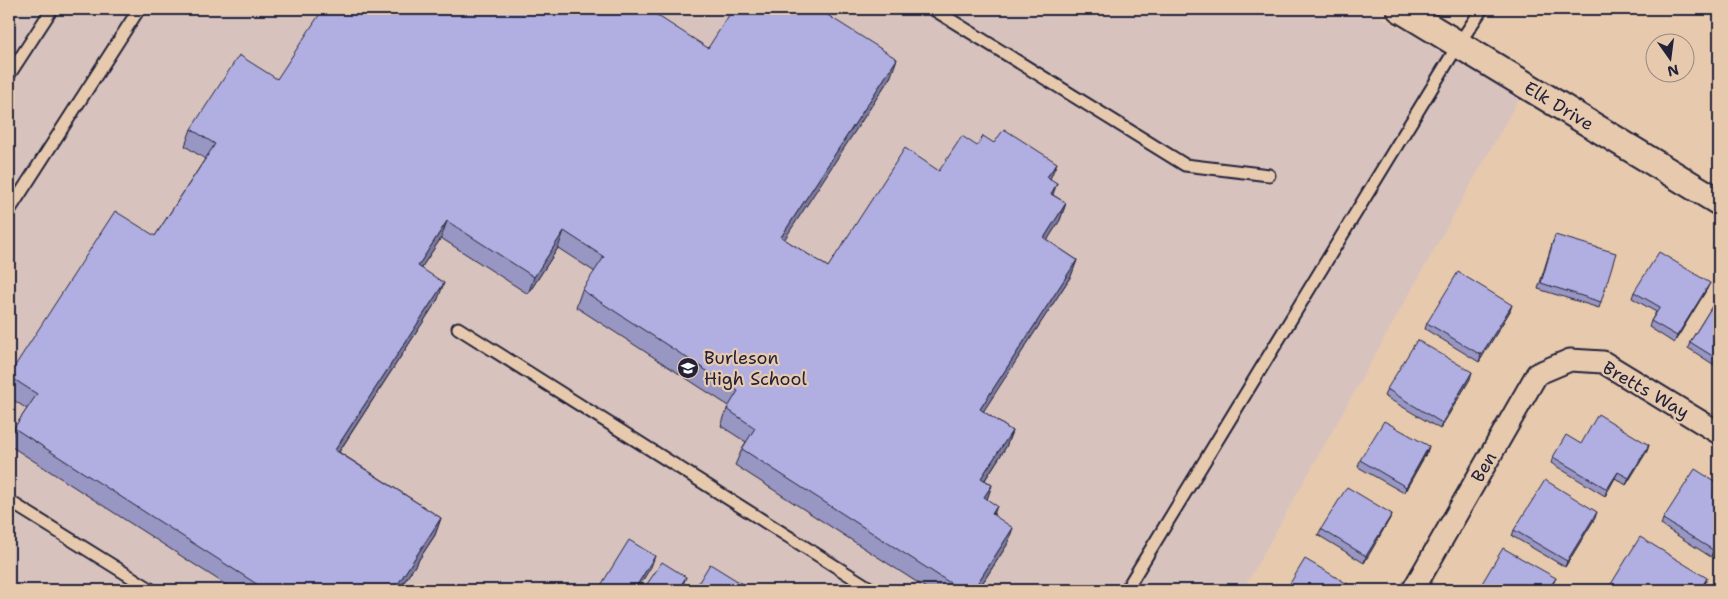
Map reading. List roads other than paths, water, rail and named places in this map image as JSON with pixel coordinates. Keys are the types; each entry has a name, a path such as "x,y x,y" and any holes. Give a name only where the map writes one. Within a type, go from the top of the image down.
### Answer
{"street":[{"name":"Elk Drive","path":"1400,9 1719,202"},
{"name":"Bretts Way","path":"1570,360 1603,362 1719,433"},
{"name":"Ben","path":"1413,590 1537,374 1570,360"}],"lane":[{"path":"9,75 52,9"},
{"path":"9,211 139,9"},
{"path":"933,9 1185,165 1269,174"},
{"path":"1126,590 1458,45 1482,9"},
{"path":"458,328 874,590"},
{"path":"9,501 152,590"}],"place":[{"name":"Burleson High School","path":"688,368"}]}
